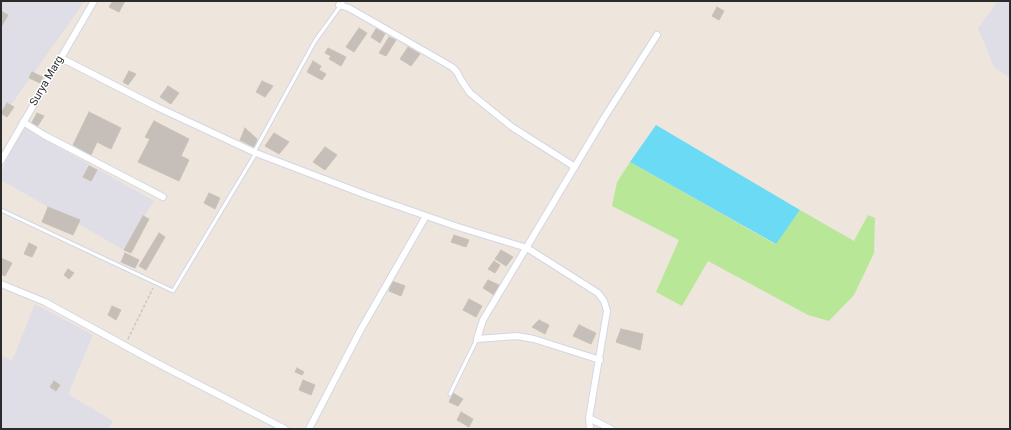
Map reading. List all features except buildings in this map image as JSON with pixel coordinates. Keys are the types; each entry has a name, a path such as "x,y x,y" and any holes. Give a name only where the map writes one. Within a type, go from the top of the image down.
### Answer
{"street":[{"name":"Surya Marg","path":"1,162 94,1"},
{"path":"342,3 452,67 457,72 470,93 512,127 574,167"},
{"path":"600,360 534,339 517,336 477,339 483,320 574,167 657,35"},
{"path":"61,58 157,107 255,152 426,216 527,248 598,293 604,301 607,311 590,418 590,429"},
{"path":"24,122 44,135 163,198"},
{"path":"309,429 360,331 426,216"},
{"path":"1,284 45,302 125,346 283,428"},
{"path":"590,418 611,429"}],"lane":[{"path":"1,210 173,291 255,152 315,41 342,3"},
{"path":"450,394 477,339"}],"path":[{"path":"125,346 156,284"}],"shaded area":[{"path":"1,1 85,1 1,119"},
{"path":"998,1 1010,1 1010,78 994,67 978,28"},
{"path":"21,126 154,201 124,250 1,180 1,174"},
{"path":"35,304 93,335 68,394 113,421 109,429 1,429 1,355 12,361"}],"green space":[{"path":"630,162 775,244 800,210 854,241 868,215 875,218 874,253 854,295 829,321 808,315 708,261 682,306 656,292 679,240 612,206 617,182"}],"water":[{"path":"656,125 800,210 776,244 630,162"}]}
